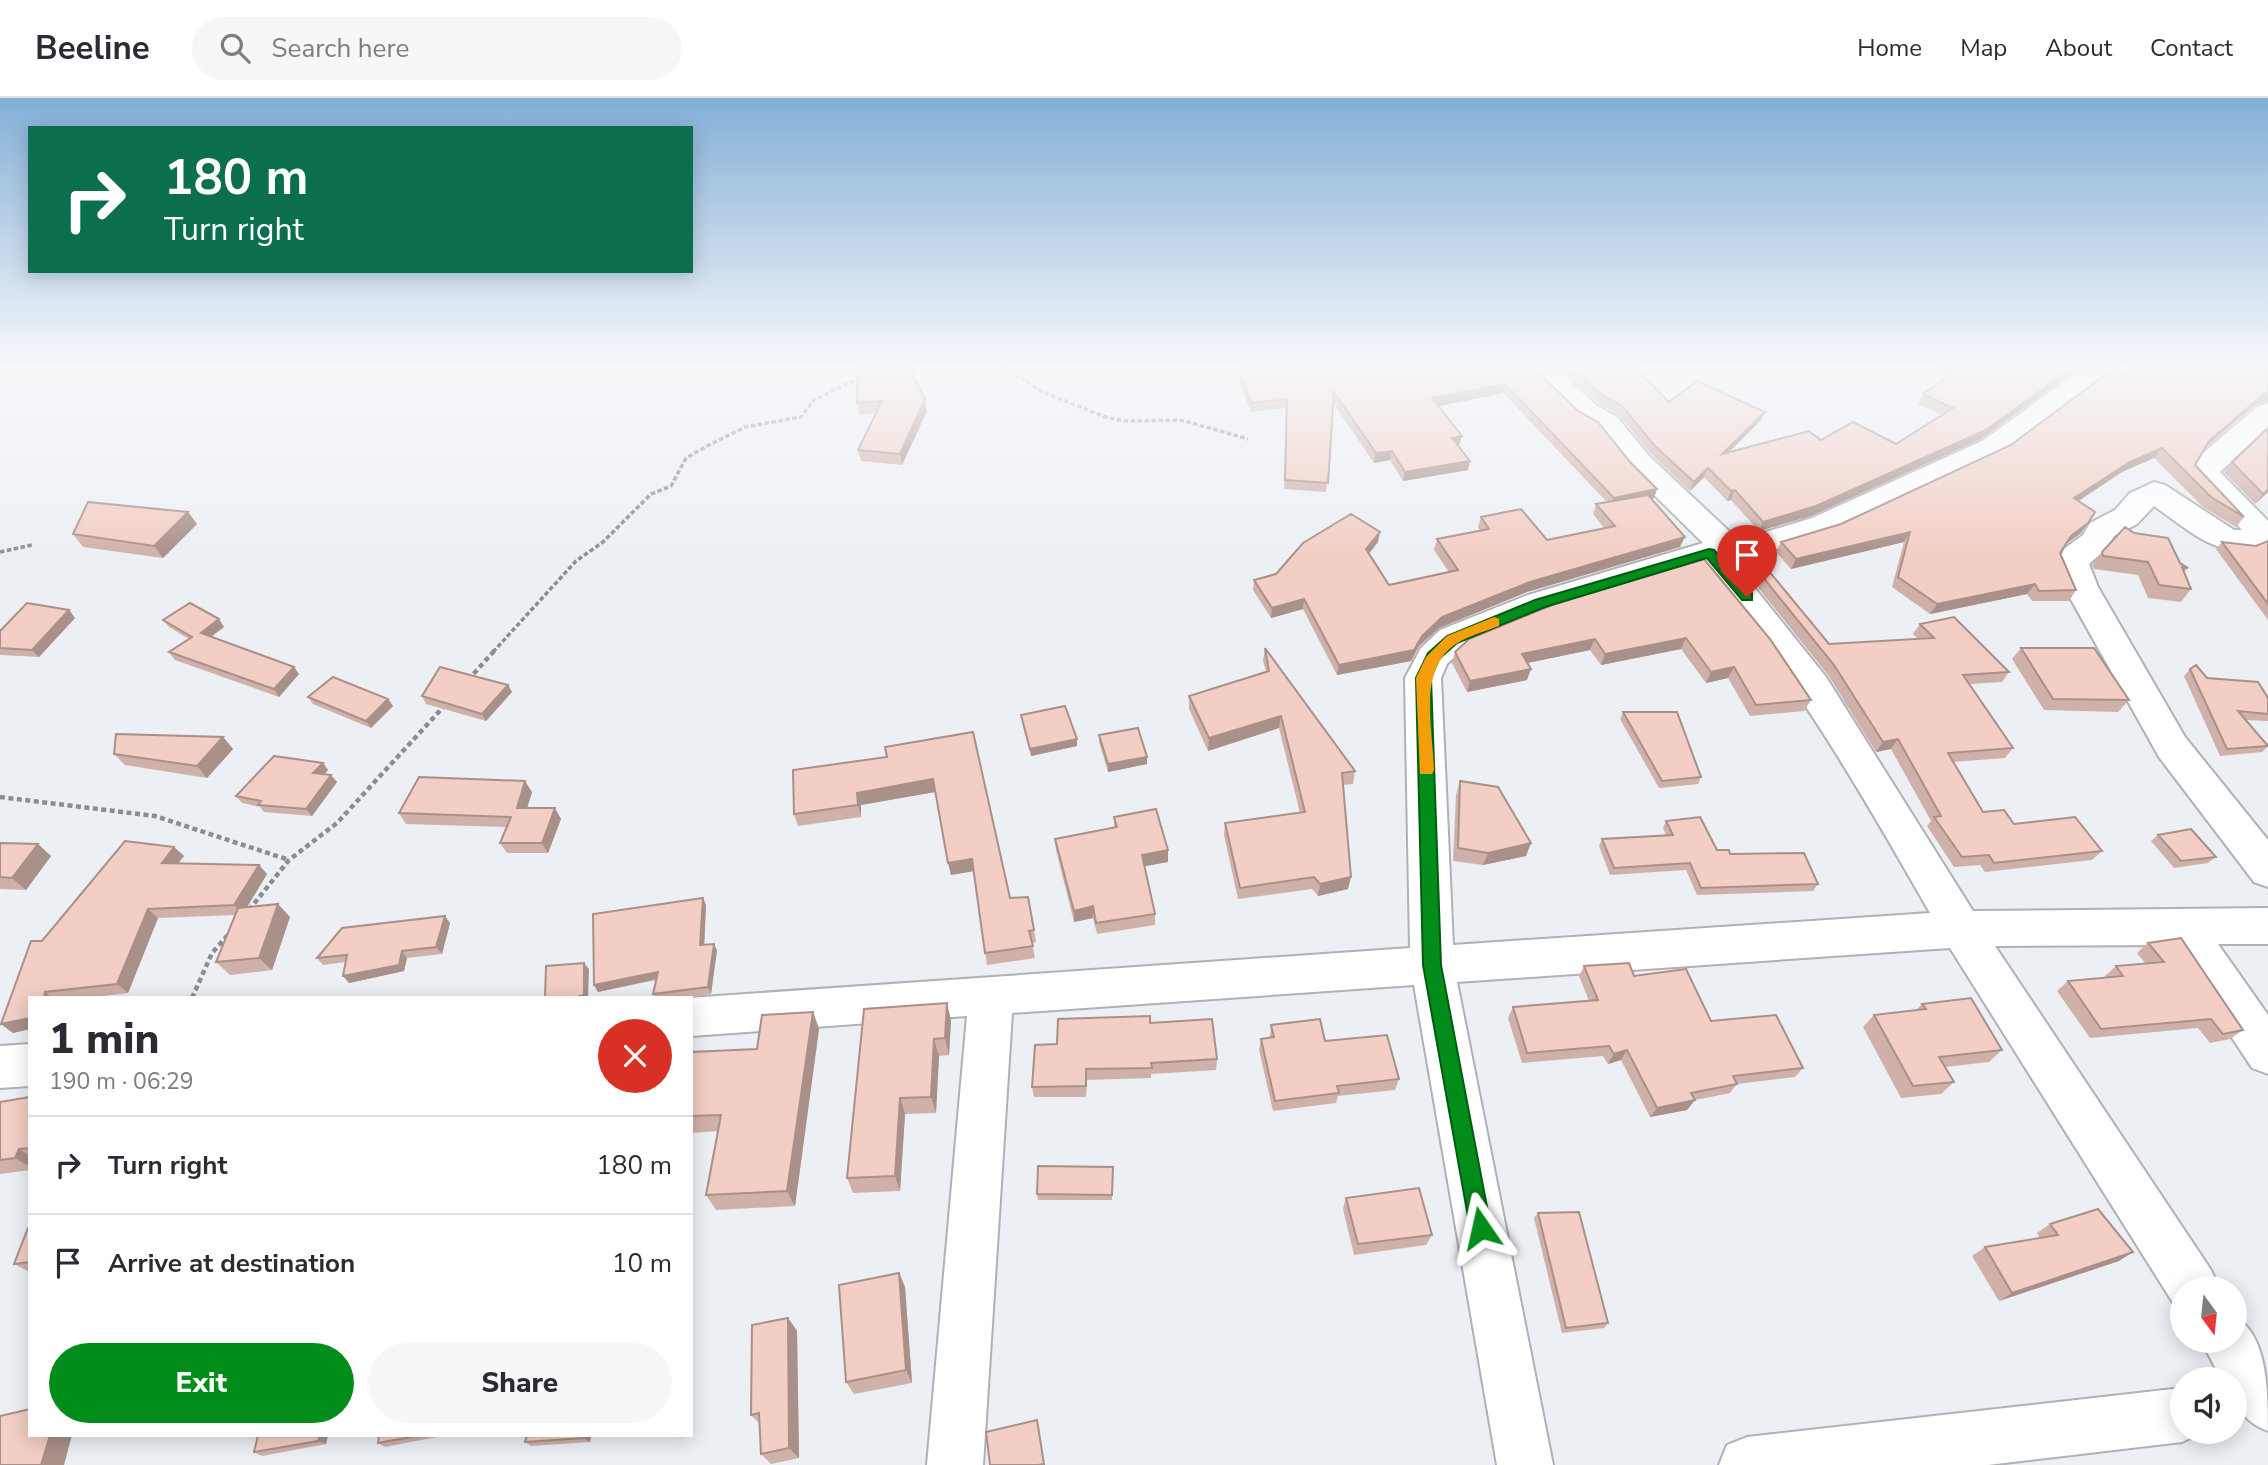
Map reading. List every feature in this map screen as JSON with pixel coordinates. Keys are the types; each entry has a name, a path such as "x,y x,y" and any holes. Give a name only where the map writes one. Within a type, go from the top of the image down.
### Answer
{"street":[{"path":"1614,431 1639,463 1716,549 1827,706 1879,786 1962,929 2185,1276"},
{"path":"1525,1465 1432,965 1423,678 1433,657 1452,639 1540,603 1716,549 1760,544 1823,525 1993,447 2015,431"},
{"path":"2246,431 2214,458 2204,473 2251,520 2261,535 2250,540 2228,541 2154,492 2141,500 2126,517 2101,530 2096,541 2077,555 2073,564 2081,587 2172,747 2268,870"},
{"path":"2181,925 2268,1052"},
{"path":"693,1016 1962,929 2268,926"},
{"path":"955,1465 991,994"},
{"path":"0,1067 28,1065"},
{"path":"2235,1353 2268,1405 2247,1408"},
{"path":"1747,1465 2170,1416"}],"path":[{"path":"460,689 576,561 603,542 651,494 671,486 686,458 738,431"},
{"path":"1218,431 1248,439"},
{"path":"0,552 32,545"},
{"path":"248,912 289,860 337,823 452,697"},
{"path":"0,797 155,816 289,860"},
{"path":"193,996 212,953 230,933"}],"building":[{"path":"867,431 911,431 900,454 858,450"},
{"path":"1286,431 1331,431 1328,483 1285,480"},
{"path":"1361,431 1458,431 1462,436 1452,438 1470,461 1405,472 1392,451 1376,453"},
{"path":"1550,431 1605,431 1630,462 1657,489 1614,498"},
{"path":"1642,431 1746,431 1722,454 1809,431 1821,440 1837,431 1870,431 1896,444 1917,431 1984,431 1816,506 1763,522 1735,490 1731,491 1708,468 1694,482"},
{"path":"2030,431 2221,431 2209,441 2195,465 2244,517 2211,497 2162,448 2130,462 2074,498 2095,512 2088,523 2071,536 2060,553 2076,590 2039,591 2035,584 1937,604 1898,577 1910,532 1796,559 1781,542 1841,524 2011,445"},
{"path":"2268,431 2268,490 2263,494 2232,462"},
{"path":"1648,495 1685,537 1530,582 1442,617 1422,636 1414,650 1339,665 1304,599 1272,608 1254,580 1276,574 1303,543 1351,514 1380,532 1366,549 1389,585 1458,570 1437,539 1489,529 1481,517 1521,509 1547,540 1615,526 1596,504"},
{"path":"88,502 188,512 154,546 73,534"},
{"path":"2125,527 2134,533 2168,538 2180,563 2188,568 2182,567 2191,589 2159,585 2148,562 2103,556 2102,552"},
{"path":"2268,541 2268,604 2222,542 2256,546"},
{"path":"1754,553 1829,644 1934,638 1920,624 1954,617 2009,672 1963,675 2013,748 1948,753 1983,812 2004,810 2014,824 2075,817 2102,851 1994,863 1989,855 1962,857 1934,817 1941,816 1898,739 1883,742 1834,665 1745,555"},
{"path":"1704,559 1770,639 1811,700 1756,705 1734,667 1711,672 1686,638 1605,654 1595,639 1522,654 1531,669 1470,681 1455,652 1469,639 1557,603"},
{"path":"27,603 69,610 32,650 0,648 0,631"},
{"path":"190,603 219,619 201,633 294,667 274,689 169,652 192,637 163,620"},
{"path":"1265,648 1355,771 1342,773 1351,877 1320,884 1314,877 1240,888 1225,823 1305,812 1281,716 1209,738 1189,696 1269,671"},
{"path":"2021,648 2094,648 2129,700 2053,699"},
{"path":"2196,665 2207,678 2258,682 2268,698 2268,714 2238,711 2268,746 2227,749 2190,669"},
{"path":"440,667 508,685 482,714 422,696"},
{"path":"333,677 388,699 366,721 308,697"},
{"path":"1065,706 1077,739 1030,749 1021,715"},
{"path":"1623,712 1677,712 1701,777 1662,781"},
{"path":"1138,728 1147,757 1108,764 1099,735"},
{"path":"973,732 1010,898 1028,897 1034,930 1029,931 1033,946 985,953 972,859 948,863 933,779 857,793 858,805 794,814 793,770 887,757 885,747"},
{"path":"116,734 223,737 197,766 114,754"},
{"path":"274,756 323,763 313,773 331,775 306,809 258,805 261,801 236,796"},
{"path":"419,777 525,781 517,808 555,808 542,843 500,843 511,817 399,813"},
{"path":"1460,781 1498,787 1531,843 1488,853 1458,848"},
{"path":"1156,809 1168,850 1142,855 1155,914 1096,923 1093,906 1074,911 1055,839 1117,827 1114,817"},
{"path":"1700,817 1717,850 1729,850 1730,854 1804,853 1818,884 1701,888 1690,863 1614,868 1602,839 1673,835 1666,821"},
{"path":"2191,829 2216,857 2181,861 2158,835"},
{"path":"125,841 174,847 162,863 259,865 234,905 148,909 117,984 45,992 44,996 28,996 28,1018 1,1024 31,941 42,941"},
{"path":"0,843 38,844 12,878 0,877"},
{"path":"703,898 700,945 714,944 708,987 653,994 658,972 594,985 593,914"},
{"path":"278,904 259,958 216,962 238,908"},
{"path":"445,916 436,947 402,951 399,965 343,976 347,955 317,958 342,928"},
{"path":"2181,938 2243,1030 2223,1034 2211,1019 2101,1029 2068,981 2123,976 2116,966 2164,962 2148,943"},
{"path":"584,963 584,995 545,996 546,966"},
{"path":"1629,963 1634,976 1686,969 1711,1021 1776,1015 1803,1068 1733,1076 1737,1084 1691,1093 1695,1100 1657,1108 1627,1050 1614,1054 1609,1046 1527,1053 1513,1007 1598,1000 1584,966"},
{"path":"1971,998 2002,1050 1939,1057 1954,1082 1913,1086 1874,1015 1926,1009 1922,1004"},
{"path":"947,1003 945,1038 934,1039 931,1097 900,1098 895,1176 847,1178 864,1009"},
{"path":"813,1012 787,1191 706,1195 721,1115 693,1116 693,1052 757,1049 762,1015"},
{"path":"1150,1016 1150,1023 1212,1019 1217,1059 1151,1063 1152,1068 1086,1069 1086,1086 1032,1087 1035,1045 1057,1044 1058,1019"},
{"path":"1320,1019 1325,1041 1387,1035 1399,1079 1337,1086 1339,1093 1275,1101 1261,1039 1274,1037 1271,1025"},
{"path":"28,1097 28,1148 19,1149 15,1158 0,1160 0,1102"},
{"path":"1038,1166 1113,1167 1112,1195 1037,1194"},
{"path":"1419,1188 1432,1235 1358,1244 1346,1198"},
{"path":"2098,1209 2133,1252 2012,1293 1985,1247 2058,1235 2050,1224"},
{"path":"1579,1212 1608,1323 1566,1328 1538,1213"},
{"path":"28,1228 28,1262 14,1264"},
{"path":"899,1273 906,1370 846,1382 839,1285"},
{"path":"788,1318 789,1448 761,1454 759,1413 751,1415 752,1325"},
{"path":"28,1409 28,1437 49,1437 41,1465 0,1465 0,1416"},
{"path":"1037,1420 1044,1464 990,1465 986,1432"},
{"path":"258,1437 319,1437 318,1441 254,1452"},
{"path":"379,1437 411,1437 378,1443"},
{"path":"526,1437 584,1437 584,1438 525,1442"}],"slow traffic":[{"path":"1426,770 1423,678 1433,657 1452,639 1494,622"}],"route":[{"path":"1481,1228 1432,965 1423,678 1433,657 1452,639 1540,603 1709,553 1747,597"}]}
